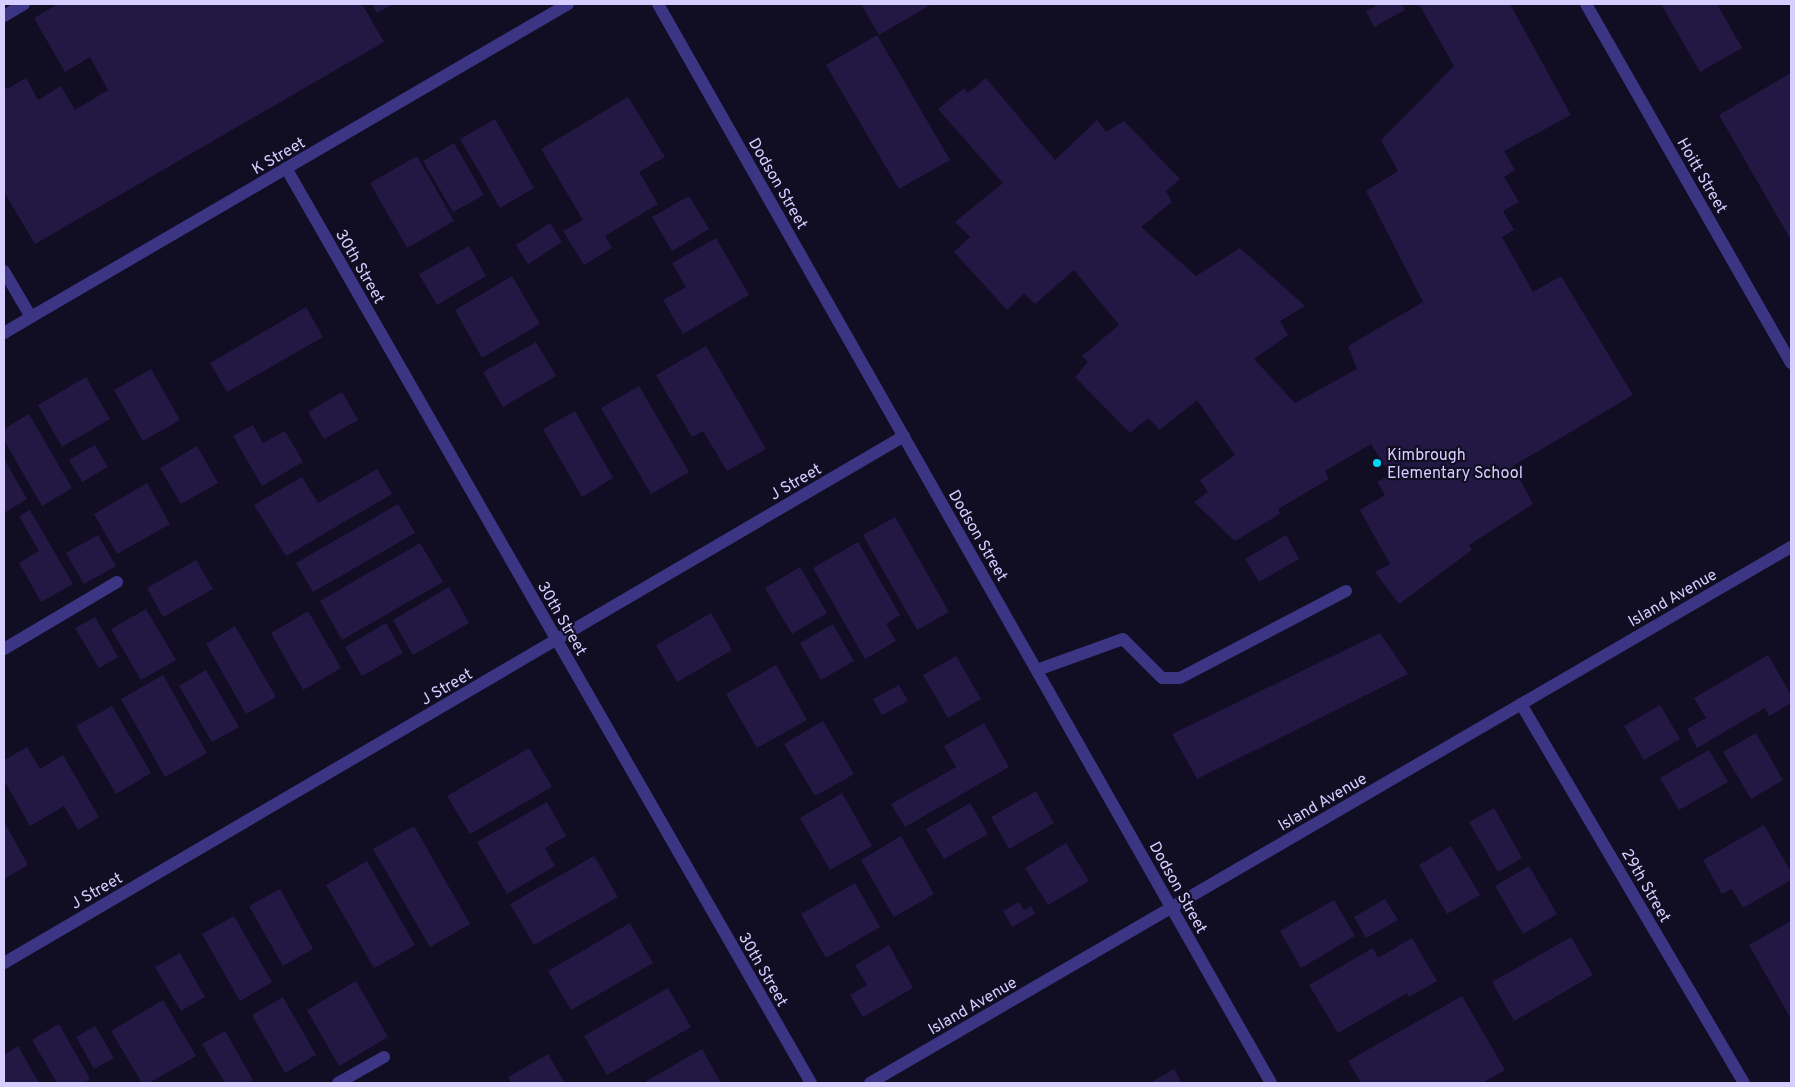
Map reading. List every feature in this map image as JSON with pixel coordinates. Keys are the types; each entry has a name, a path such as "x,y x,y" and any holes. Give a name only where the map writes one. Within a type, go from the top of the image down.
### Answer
{"street":[{"path":"4,16 24,4"},
{"name":"K Street","path":"4,333 568,4"},
{"name":"Dodson Street","path":"658,4 1271,1083"},
{"name":"Hoitt Street","path":"1586,4 1791,363"},
{"name":"30th Street","path":"286,168 811,1083"},
{"path":"4,271 31,317"},
{"name":"J Street","path":"4,963 904,436"},
{"name":"Island Avenue","path":"870,1083 1791,547"},
{"path":"4,649 117,582"},
{"path":"1037,670 1123,639 1162,678 1180,678 1346,591"},
{"name":"29th Street","path":"1521,704 1744,1083"},
{"path":"338,1083 384,1057"}],"building":[{"path":"58,4 362,4 384,42 35,244 4,192 4,84 7,89 26,78 38,100 61,86 75,110 108,90 90,57 65,72 34,18"},
{"path":"372,4 394,4 377,13"},
{"path":"861,4 932,4 879,35"},
{"path":"1379,4 1402,4 1405,10 1374,27 1366,11"},
{"path":"1419,4 1510,4 1571,115 1504,151 1515,170 1504,177 1519,202 1503,211 1514,230 1502,237 1533,292 1561,276 1633,395 1513,466 1533,504 1469,545 1472,550 1399,604 1375,572 1390,564 1360,510 1385,495 1377,482 1390,475 1371,444 1325,471 1329,479 1278,509 1280,514 1235,541 1194,502 1208,492 1200,480 1235,455 1197,400 1160,430 1148,418 1130,433 1075,377 1088,362 1082,356 1119,325 1074,270 1035,304 1024,293 1007,310 954,252 970,237 955,222 1003,183 938,109 964,88 968,93 986,78 1055,160 1097,120 1106,132 1124,121 1180,179 1166,191 1172,202 1141,227 1196,276 1240,248 1305,306 1280,321 1288,335 1254,359 1295,403 1357,369 1348,346 1423,302 1366,191 1398,171 1381,140 1454,66"},
{"path":"1661,4 1717,4 1742,48 1700,72"},
{"path":"877,35 950,160 899,189 826,65"},
{"path":"1791,73 1791,240 1719,115"},
{"path":"628,97 665,157 639,172 658,204 605,236 612,248 584,265 563,231 583,220 541,149"},
{"path":"495,119 534,188 500,208 460,139"},
{"path":"454,143 484,195 453,212 423,161"},
{"path":"417,156 454,221 407,248 370,183"},
{"path":"689,196 709,229 672,251 652,217"},
{"path":"550,223 562,242 528,264 516,245"},
{"path":"716,238 749,295 683,334 663,300 686,287 672,263"},
{"path":"469,246 486,276 437,305 419,274"},
{"path":"512,276 540,324 482,358 455,310"},
{"path":"306,307 323,337 227,392 210,363"},
{"path":"536,342 556,376 503,407 483,372"},
{"path":"706,346 766,449 727,471 703,431 692,437 656,375"},
{"path":"151,369 180,420 143,441 114,390"},
{"path":"86,377 110,419 62,447 38,405"},
{"path":"639,386 689,472 651,494 601,408"},
{"path":"342,392 358,420 324,439 308,412"},
{"path":"575,411 613,478 582,497 543,429"},
{"path":"29,414 72,488 42,506 4,440 4,429"},
{"path":"253,425 263,443 285,431 303,462 262,486 233,436"},
{"path":"95,445 108,467 82,482 69,460"},
{"path":"197,446 218,483 181,504 160,468"},
{"path":"4,459 27,499 4,513"},
{"path":"377,469 392,494 286,556 254,505 302,477 318,503"},
{"path":"147,483 170,524 117,554 94,514"},
{"path":"398,504 415,533 313,592 296,563"},
{"path":"30,510 73,584 41,602 19,563 39,551 19,516"},
{"path":"895,517 949,612 917,630 863,535"},
{"path":"98,535 116,566 84,584 66,553"},
{"path":"1286,535 1299,559 1259,582 1245,559"},
{"path":"858,542 900,615 886,624 896,641 865,659 813,568"},
{"path":"420,543 443,582 342,640 320,601"},
{"path":"196,560 213,589 163,617 147,588"},
{"path":"800,567 827,613 792,634 765,588"},
{"path":"449,587 469,623 413,655 393,620"},
{"path":"146,609 176,660 141,680 111,629"},
{"path":"308,611 341,668 303,690 271,633"},
{"path":"711,613 732,650 677,682 656,645"},
{"path":"95,617 118,657 99,668 75,628"},
{"path":"386,623 403,653 362,676 345,647"},
{"path":"833,624 854,661 821,680 800,643"},
{"path":"235,626 276,697 246,714 206,644"},
{"path":"1380,633 1408,674 1197,779 1172,734"},
{"path":"1768,655 1791,695 1791,703 1769,716 1765,708 1697,748 1687,729 1706,718 1694,698"},
{"path":"956,656 981,699 948,718 923,675"},
{"path":"776,665 807,720 757,748 726,694"},
{"path":"206,670 239,727 212,742 179,686"},
{"path":"163,675 207,753 165,777 121,699"},
{"path":"899,685 908,701 882,715 873,699"},
{"path":"1660,705 1680,739 1644,760 1624,726"},
{"path":"112,706 151,773 116,794 76,726"},
{"path":"823,721 854,774 815,796 784,744"},
{"path":"984,723 1009,767 905,827 891,804 956,767 944,746"},
{"path":"1756,733 1783,780 1751,799 1723,752"},
{"path":"27,747 40,769 63,755 99,817 78,830 64,806 30,826 4,780 4,760"},
{"path":"529,748 552,787 470,834 447,796"},
{"path":"1709,750 1728,782 1679,810 1660,778"},
{"path":"1036,791 1054,823 1009,849 991,817"},
{"path":"842,793 872,846 830,870 800,818"},
{"path":"547,802 566,836 545,848 555,866 507,894 477,842"},
{"path":"970,803 988,834 944,859 926,829"},
{"path":"1494,808 1522,858 1498,872 1469,822"},
{"path":"4,822 28,865 4,879"},
{"path":"1764,825 1791,872 1791,880 1743,908 1732,889 1722,894 1703,860"},
{"path":"414,826 470,924 430,947 373,849"},
{"path":"901,836 934,894 894,917 861,860"},
{"path":"1066,843 1089,881 1048,905 1025,868"},
{"path":"1451,846 1480,895 1447,914 1419,865"},
{"path":"594,856 618,897 534,945 510,904"},
{"path":"367,861 415,945 374,968 326,885"},
{"path":"1529,866 1557,914 1523,934 1495,886"},
{"path":"855,883 880,927 826,958 801,914"},
{"path":"280,889 313,949 283,966 249,906"},
{"path":"1385,899 1398,920 1366,938 1354,917"},
{"path":"1334,900 1355,936 1301,968 1280,931"},
{"path":"1019,902 1024,910 1031,906 1035,914 1012,927 1003,911"},
{"path":"234,916 272,982 240,1001 202,934"},
{"path":"1791,921 1791,1019 1749,945"},
{"path":"630,923 653,963 571,1010 548,971"},
{"path":"1571,937 1593,975 1514,1021 1492,982"},
{"path":"1412,938 1437,981 1409,997 1407,993 1338,1033 1309,985 1373,948 1378,958"},
{"path":"889,945 913,988 863,1017 850,995 867,985 855,965"},
{"path":"180,953 205,997 181,1011 155,967"},
{"path":"356,981 388,1037 339,1066 307,1010"},
{"path":"668,988 691,1027 607,1075 584,1036"},
{"path":"1462,996 1505,1070 1482,1083 1361,1083 1348,1061"},
{"path":"283,997 316,1055 285,1073 252,1015"},
{"path":"163,1000 196,1056 149,1083 142,1083 111,1031"},
{"path":"59,1024 90,1079 84,1083 57,1083 32,1040"},
{"path":"95,1026 114,1058 94,1069 76,1037"},
{"path":"225,1031 253,1080 248,1083 225,1083 202,1044"},
{"path":"18,1046 39,1083 4,1083 4,1055"},
{"path":"702,1049 721,1083 643,1083"},
{"path":"548,1054 565,1083 511,1083 508,1077"},
{"path":"1174,1069 1182,1083 1150,1083"}],"place":[{"name":"Kimbrough Elementary School","path":"1377,463"}]}
